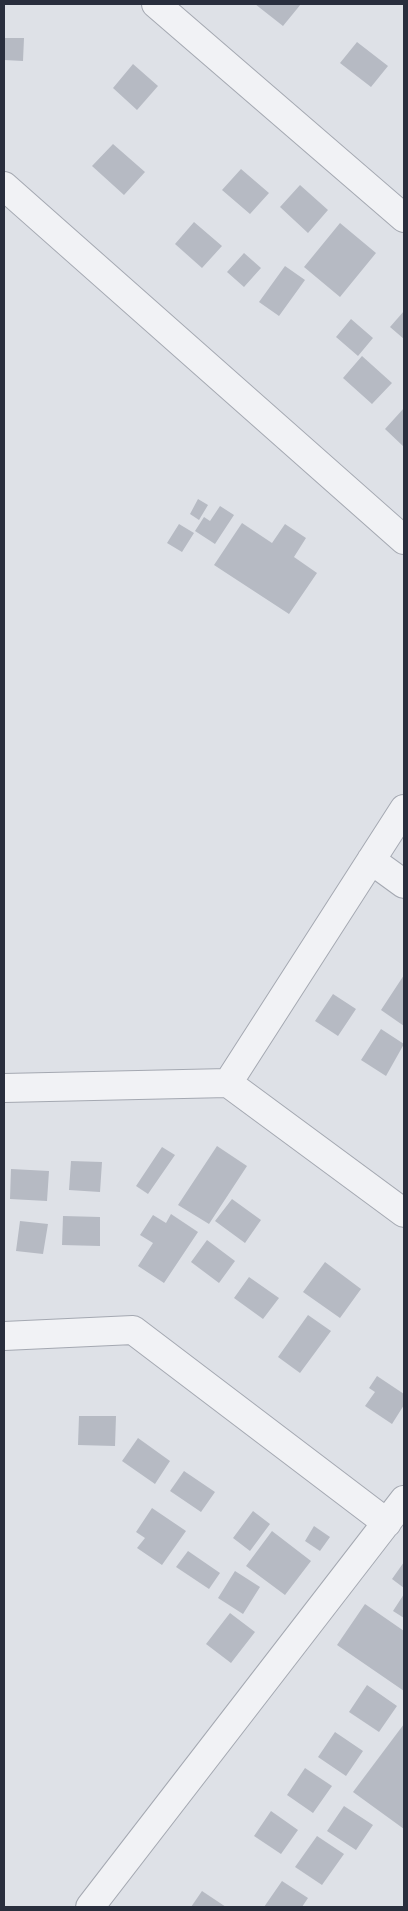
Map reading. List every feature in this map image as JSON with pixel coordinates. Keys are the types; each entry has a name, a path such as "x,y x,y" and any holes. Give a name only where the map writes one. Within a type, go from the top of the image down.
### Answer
{"street":[{"path":"156,4 404,218"},
{"path":"4,186 404,540"},
{"path":"228,1083 404,809"},
{"path":"371,860 404,884"},
{"path":"4,1088 228,1083 404,1213"},
{"path":"4,1336 132,1330 387,1522"},
{"path":"90,1907 404,1500"}],"building":[{"path":"255,4 301,4 283,26"},
{"path":"4,38 24,38 23,61 4,60"},
{"path":"357,42 388,66 371,87 340,63"},
{"path":"133,64 158,86 137,110 113,88"},
{"path":"113,144 145,172 124,195 92,166"},
{"path":"241,169 269,193 250,214 222,190"},
{"path":"300,185 328,210 308,233 280,207"},
{"path":"194,222 222,246 202,268 175,244"},
{"path":"340,223 376,253 340,297 304,267"},
{"path":"244,253 261,268 244,287 227,272"},
{"path":"285,266 305,280 279,316 259,302"},
{"path":"404,311 404,339 390,327"},
{"path":"351,319 373,338 358,356 336,337"},
{"path":"362,356 392,383 372,404 343,378"},
{"path":"404,408 404,447 385,429"},
{"path":"198,499 208,505 199,520 190,514"},
{"path":"220,506 234,515 215,544 195,531 204,517 210,521"},
{"path":"242,523 272,543 285,524 306,538 294,557 317,573 289,614 214,565"},
{"path":"179,524 194,533 182,552 167,543"},
{"path":"404,975 404,1026 381,1010"},
{"path":"333,994 356,1009 338,1036 315,1021"},
{"path":"381,1029 404,1044 386,1076 361,1060"},
{"path":"217,1146 247,1166 209,1224 178,1205"},
{"path":"162,1147 175,1155 148,1194 136,1186"},
{"path":"71,1161 102,1162 100,1192 69,1190"},
{"path":"11,1169 49,1171 47,1201 10,1199"},
{"path":"232,1199 261,1220 245,1243 215,1221"},
{"path":"171,1214 198,1232 164,1283 138,1266 153,1243 140,1235 153,1215 166,1223"},
{"path":"63,1216 100,1217 100,1246 62,1245"},
{"path":"20,1221 48,1224 43,1254 16,1251"},
{"path":"207,1240 235,1261 219,1283 191,1262"},
{"path":"325,1262 361,1289 340,1318 303,1292"},
{"path":"249,1277 279,1298 263,1319 234,1298"},
{"path":"308,1315 331,1331 300,1373 278,1357"},
{"path":"377,1376 404,1394 404,1405 392,1424 365,1406 375,1392 369,1388"},
{"path":"79,1416 116,1416 115,1446 78,1445"},
{"path":"138,1438 170,1461 155,1484 122,1461"},
{"path":"184,1471 215,1492 201,1512 170,1491"},
{"path":"152,1508 186,1531 162,1565 137,1548 145,1538 136,1532"},
{"path":"253,1511 270,1524 250,1551 233,1538"},
{"path":"314,1526 330,1537 320,1551 305,1541"},
{"path":"272,1531 311,1561 285,1595 246,1566"},
{"path":"188,1551 220,1573 209,1589 176,1567"},
{"path":"404,1562 404,1588 392,1579"},
{"path":"235,1571 260,1587 243,1614 218,1598"},
{"path":"404,1594 404,1618 393,1611"},
{"path":"365,1604 404,1631 404,1691 337,1645"},
{"path":"230,1613 255,1632 231,1663 206,1644"},
{"path":"367,1685 397,1706 379,1732 349,1712"},
{"path":"404,1724 404,1829 353,1792"},
{"path":"335,1732 363,1751 346,1776 318,1757"},
{"path":"305,1768 332,1786 313,1813 287,1795"},
{"path":"344,1806 373,1825 356,1850 327,1831"},
{"path":"271,1811 298,1830 281,1854 254,1836"},
{"path":"317,1836 344,1854 322,1885 295,1867"},
{"path":"282,1881 308,1898 302,1907 264,1907"},
{"path":"202,1891 226,1907 191,1907"}]}
